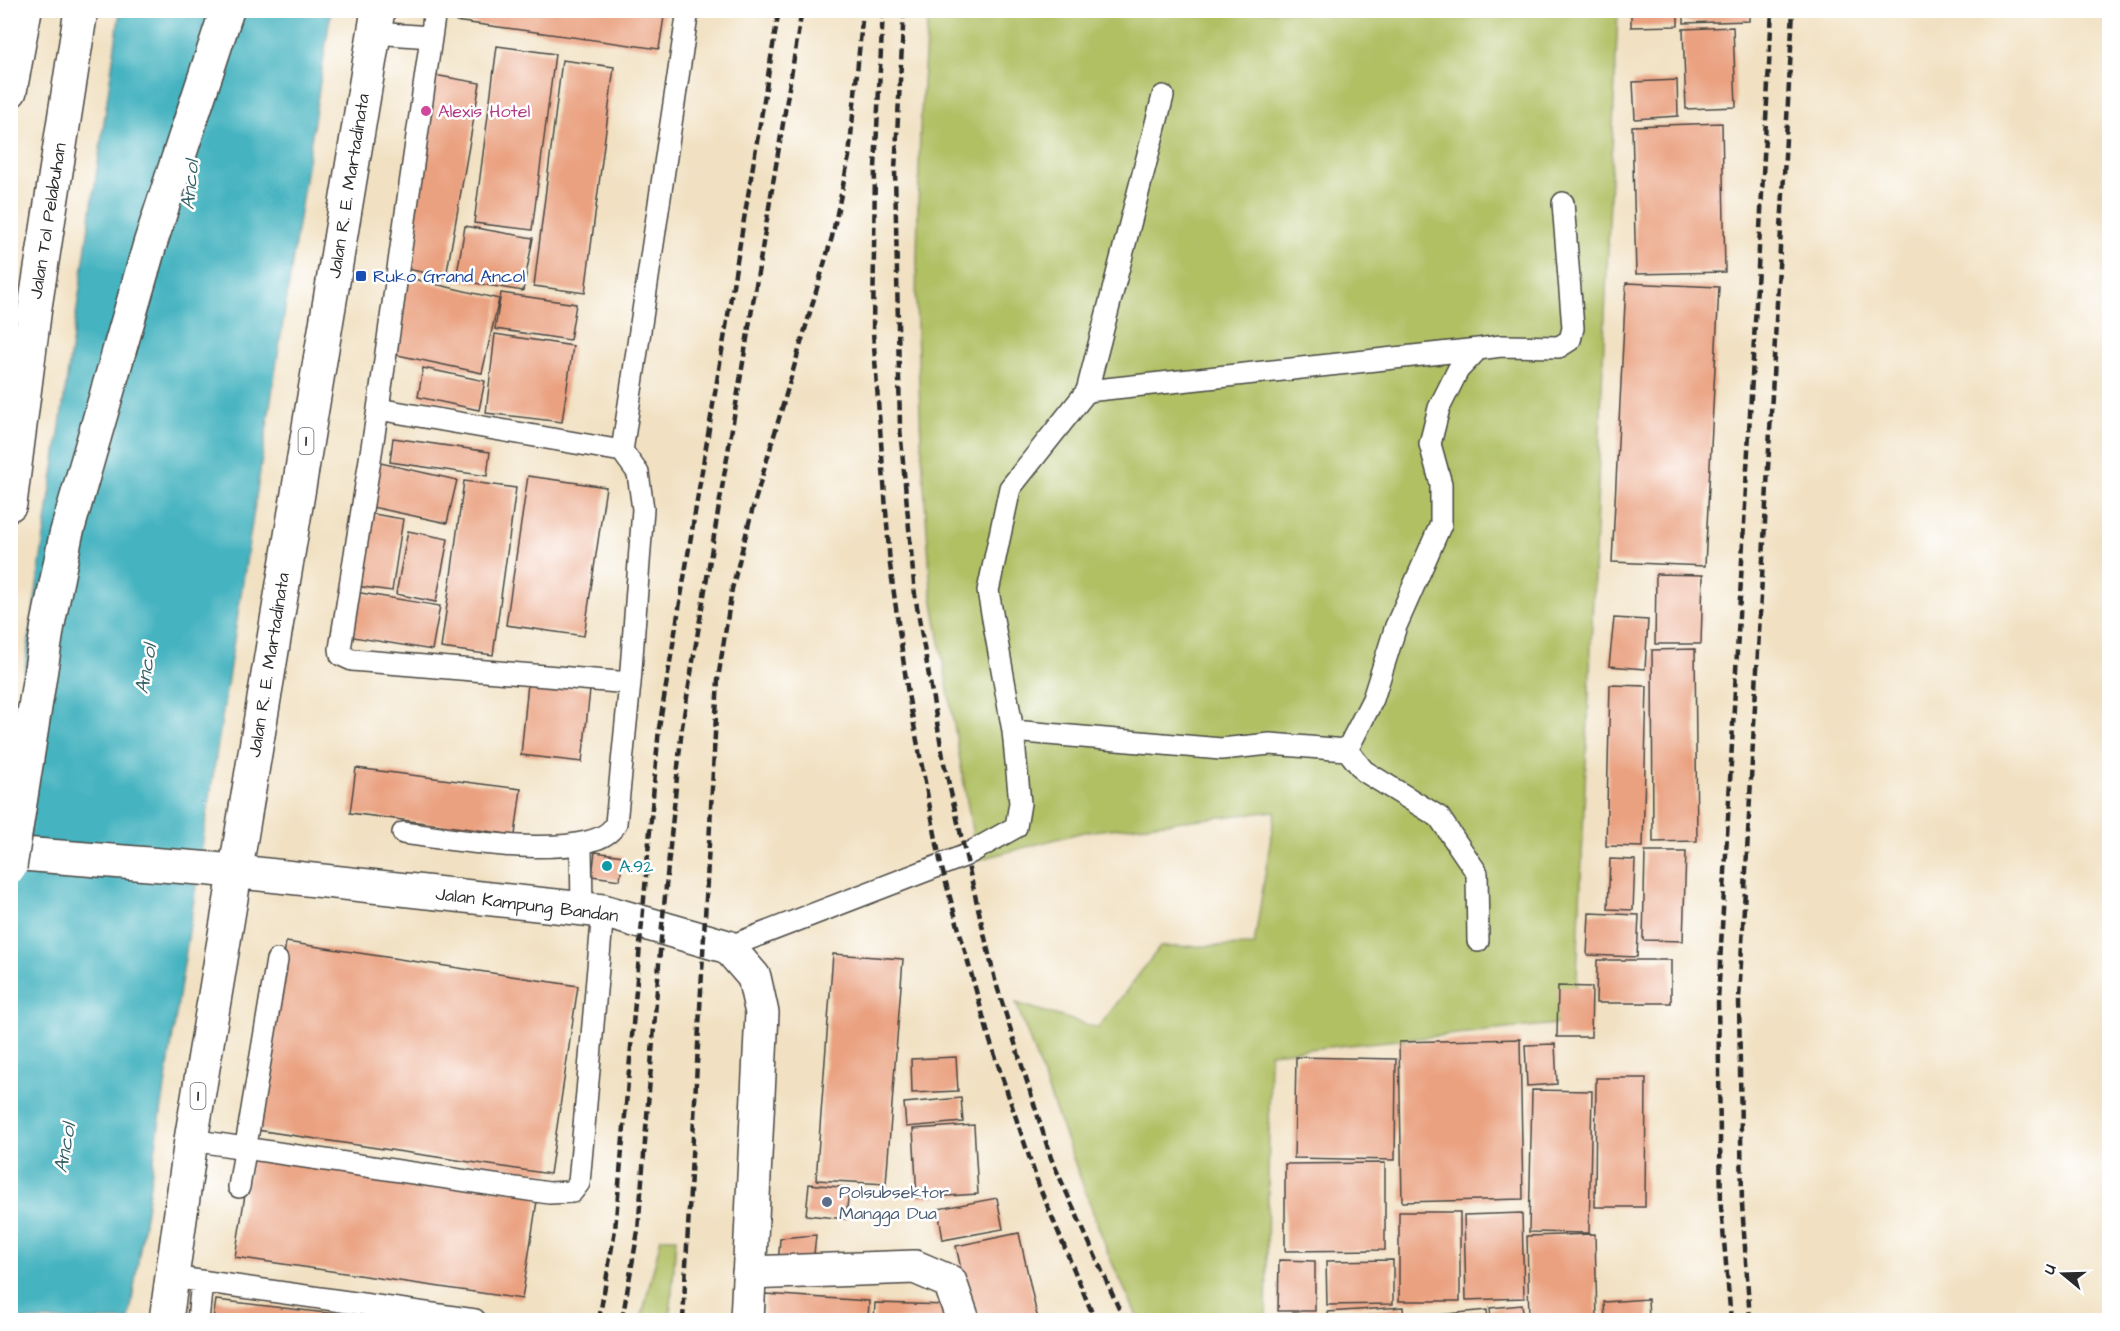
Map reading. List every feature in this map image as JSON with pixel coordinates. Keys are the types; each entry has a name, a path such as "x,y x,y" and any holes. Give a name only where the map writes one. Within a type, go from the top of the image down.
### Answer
{"main road":[{"path":"10,91 25,10"},
{"name":"Jalan Tol Pelabuhan","path":"10,504 35,307 81,10"},
{"path":"10,867 48,624 66,534 150,244 227,10"},
{"name":"Jalan R. E. Martadinata","path":"182,1294 191,1140 223,870 376,22"},
{"name":"Jalan Kampung Bandan","path":"10,853 223,870 592,910 728,947"},
{"path":"728,947 754,977 762,1013 747,1320"},
{"path":"749,1273 915,1267 950,1282 963,1320"}],"lane":[{"path":"435,10 378,409 344,619 341,655 352,660 630,683"},
{"path":"622,451 688,10"},
{"path":"376,22 431,37"},
{"path":"728,947 964,856 1016,827 1020,803 1013,730 988,591 1010,488 1087,392 1163,96"},
{"path":"1087,392 1501,346 1559,347 1570,340 1573,328 1563,202"},
{"path":"1347,750 1373,699 1396,626 1441,524 1441,484 1430,444 1439,408 1458,370 1478,349"},
{"path":"378,409 622,451 638,473 643,509 630,683 616,823 607,837 581,845 542,848 404,834"},
{"path":"1013,730 1221,749 1270,744 1347,750 1364,771 1439,817 1477,873 1478,941"},
{"path":"191,1140 503,1184 549,1193 572,1192 579,1183 592,910 581,845"},
{"path":"239,1187 277,960"},
{"path":"182,1294 198,1320"},
{"path":"182,1294 475,1320"}],"green space":[{"path":"928,11 1618,11 1575,1022 1270,1053 1266,1320 1139,1320 1109,1256 1016,1003 1098,1028 1160,947 1254,945 1275,811 1083,832 977,860 931,590 921,439 916,301 920,128"},
{"path":"661,1238 676,1238 670,1320 641,1320"}],"water":[{"name":"Ancol","path":"120,11 331,11 129,1320 11,1320 11,765"}],"building":[{"path":"457,10 665,10 659,49 455,21"},
{"path":"1631,10 1678,10 1678,26 1631,27"},
{"path":"1684,10 1749,10 1749,21 1684,23"},
{"path":"1733,27 1736,107 1686,109 1683,29"},
{"path":"497,46 555,54 532,230 474,223"},
{"path":"562,60 614,67 585,293 534,286"},
{"path":"434,75 480,83 446,277 402,268"},
{"path":"1677,80 1678,116 1635,119 1633,82"},
{"path":"1722,123 1725,272 1636,274 1632,126"},
{"path":"465,226 533,238 523,291 456,280"},
{"path":"405,277 499,299 482,373 388,353"},
{"path":"1626,283 1719,287 1705,566 1612,562"},
{"path":"501,293 576,304 570,340 495,329"},
{"path":"495,334 573,346 562,422 486,413"},
{"path":"423,368 485,381 479,410 418,397"},
{"path":"393,438 490,452 487,476 390,462"},
{"path":"376,462 457,480 447,523 367,506"},
{"path":"528,476 606,487 584,636 506,625"},
{"path":"464,481 516,488 493,655 441,648"},
{"path":"368,513 403,519 392,591 356,586"},
{"path":"408,531 448,539 436,602 396,594"},
{"path":"1656,574 1703,575 1701,644 1655,644"},
{"path":"355,592 440,606 432,650 347,636"},
{"path":"1614,618 1648,620 1645,669 1609,666"},
{"path":"1695,649 1697,841 1653,842 1652,650"},
{"path":"528,683 590,690 582,762 521,755"},
{"path":"1610,685 1647,686 1643,847 1606,846"},
{"path":"356,768 521,789 515,835 350,813"},
{"name":"A.92","path":"595,852 623,856 620,880 592,876"},
{"path":"1645,852 1686,852 1683,941 1643,940"},
{"path":"1610,859 1635,860 1633,910 1608,909"},
{"path":"1589,913 1639,915 1637,957 1587,955"},
{"path":"286,942 578,986 550,1174 257,1130"},
{"path":"833,954 903,959 886,1184 816,1180"},
{"path":"1597,960 1671,960 1671,1003 1596,1003"},
{"path":"1558,986 1592,987 1591,1037 1557,1037"},
{"path":"1520,1039 1523,1199 1402,1202 1399,1042"},
{"path":"1555,1044 1557,1084 1527,1086 1525,1045"},
{"path":"956,1057 958,1091 912,1093 911,1059"},
{"path":"1296,1057 1396,1059 1395,1160 1294,1158"},
{"path":"1596,1078 1646,1078 1645,1207 1595,1207"},
{"path":"1532,1090 1592,1091 1589,1233 1529,1232"},
{"path":"961,1098 963,1122 906,1127 904,1103"},
{"path":"974,1125 978,1194 917,1198 913,1129"},
{"path":"252,1151 538,1194 522,1299 235,1257"},
{"path":"1385,1163 1385,1250 1285,1251 1285,1164"},
{"name":"Polsubsektor Mangga Dua","path":"809,1184 849,1188 846,1219 806,1215"},
{"path":"997,1198 1003,1229 943,1240 938,1209"},
{"path":"1399,1212 1460,1212 1460,1301 1399,1301"},
{"path":"1522,1213 1524,1298 1466,1300 1464,1215"},
{"path":"1019,1233 1038,1320 972,1320 956,1246"},
{"path":"1595,1234 1597,1320 1529,1320 1527,1236"},
{"path":"816,1235 813,1263 778,1268 780,1238"},
{"path":"1279,1260 1315,1261 1315,1311 1278,1311"},
{"path":"1393,1260 1393,1304 1327,1305 1326,1261"},
{"path":"765,1294 869,1301 868,1320 764,1320"},
{"path":"1648,1299 1649,1320 1605,1320 1604,1302"},
{"path":"216,1300 378,1319 378,1320 213,1320"},
{"path":"875,1303 949,1305 949,1320 874,1320"},
{"path":"1522,1305 1524,1320 1491,1320 1490,1308"},
{"path":"1403,1307 1404,1320 1329,1320 1328,1312"},
{"path":"1487,1310 1488,1320 1408,1320 1408,1318"},
{"path":"1322,1315 1322,1320 1279,1320 1279,1317"}],"railway":[{"path":"599,1320 615,1230 659,728 779,10"},
{"path":"622,1320 638,1231 662,926 682,727 802,10"},
{"path":"683,1320 718,679 732,589 752,511 832,237 849,157 863,10"},
{"path":"883,10 875,168 873,332 890,565 908,694 941,865 990,1041 1039,1186 1095,1320"},
{"path":"904,10 895,170 900,428 915,595 944,763 995,980 1051,1158 1124,1320"},
{"path":"1731,1320 1721,1207 1718,1001 1772,10"},
{"path":"1750,1320 1742,1204 1739,999 1793,10"}],"place":[{"name":"Alexis Hotel","path":"426,111"},
{"name":"Ruko Grand Ancol","path":"361,276"},
{"name":"A.92","path":"607,866"},
{"name":"Polsubsektor Mangga Dua","path":"827,1202"}]}
